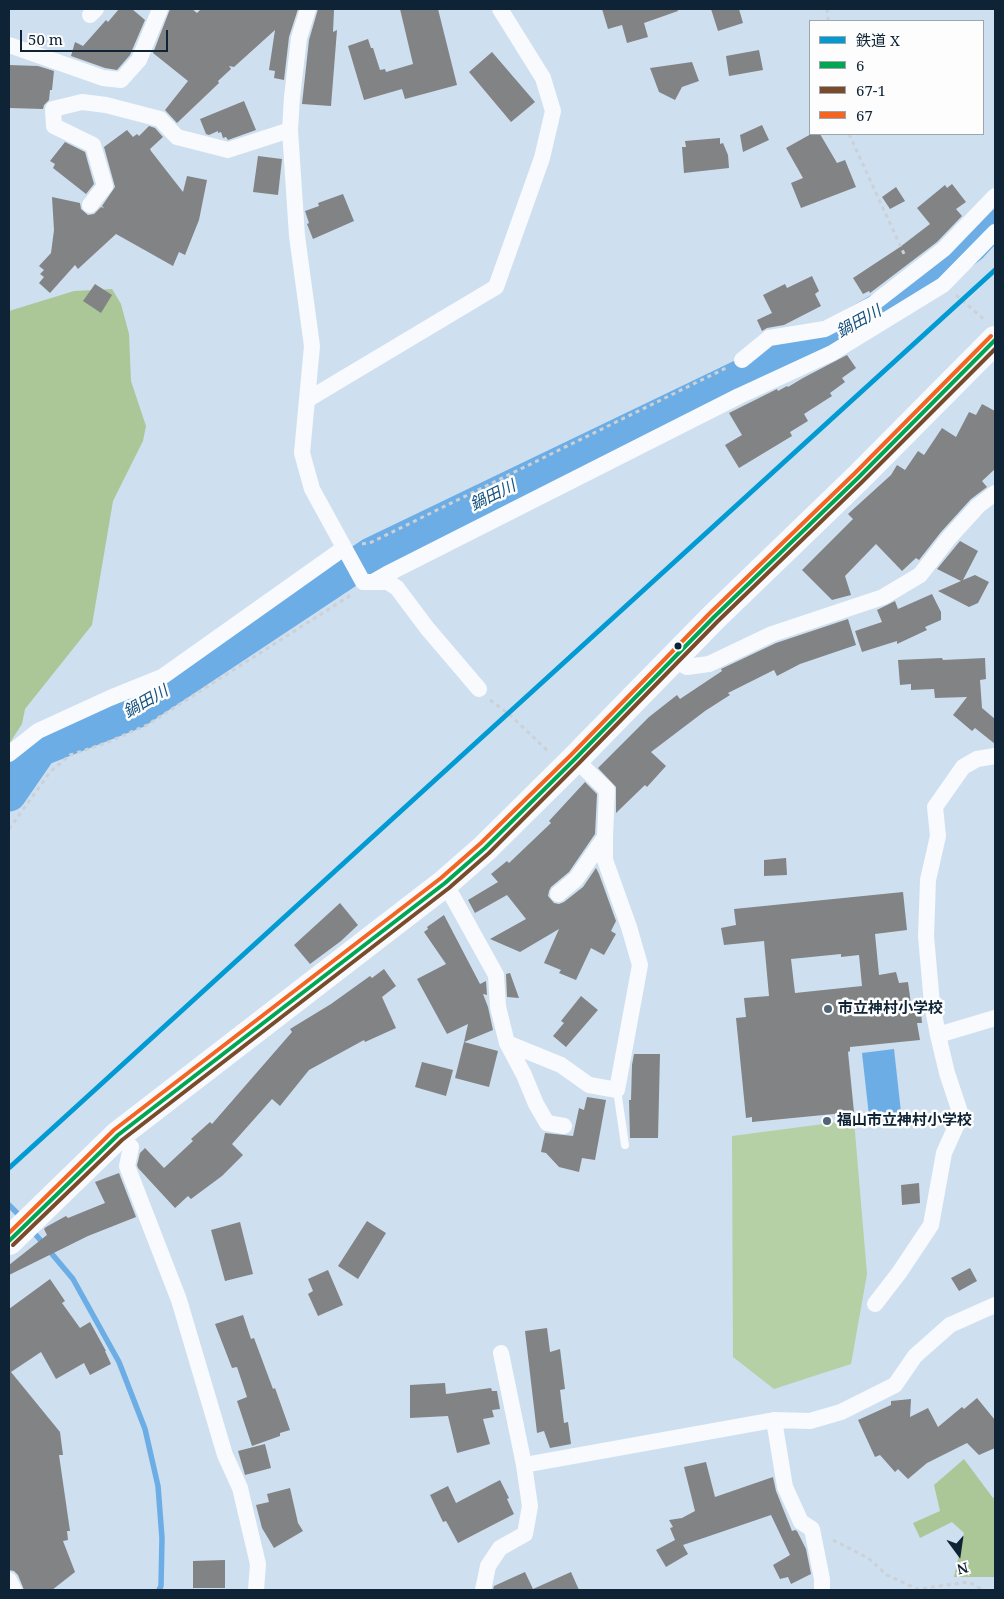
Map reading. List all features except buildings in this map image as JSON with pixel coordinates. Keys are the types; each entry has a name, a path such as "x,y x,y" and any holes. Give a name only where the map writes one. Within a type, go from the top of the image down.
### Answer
{"highway":[{"path":"21,1230 118,1135 445,883 485,848 714,618 858,478 993,332"}],"street":[{"path":"106,105 120,80 139,60 160,9"},
{"path":"308,9 299,38 290,130 297,236 312,346 302,452 312,489 345,551 368,582"},
{"path":"307,400 496,288 542,158 553,111 543,78 500,9"},
{"path":"9,46 103,78 120,80"},
{"path":"90,205 105,186 93,145 54,126 53,109 82,102 106,105 160,119 177,138 228,150 290,130"},
{"path":"742,360 769,338 825,329 873,304 944,249 995,196"},
{"path":"368,582 739,396 832,353 938,288 995,232"},
{"path":"913,273 938,288"},
{"path":"674,659 687,667 709,664 772,634 883,596 920,575 948,538 978,506 995,493"},
{"path":"9,754 38,731 110,698 162,677 345,551"},
{"path":"368,582 388,582 397,588 427,628 479,689"},
{"path":"875,1304 899,1273 931,1224 944,1153 961,1115 946,1073 938,1035 932,1004 926,936 928,880 938,836 936,807 964,766 977,759 995,756"},
{"path":"508,1043 561,1065 589,1085 617,1090 640,965 630,927 604,860 607,790 570,764"},
{"path":"558,894 576,879 605,837"},
{"path":"445,883 496,975 498,1007 508,1043 536,1104 547,1123 564,1126"},
{"path":"938,1035 995,1018"},
{"path":"118,1135 131,1147 127,1166 179,1300 225,1455 240,1488 258,1564 256,1590"},
{"path":"524,1465 774,1420 810,1420 841,1412 895,1385 915,1356 950,1326 995,1305"},
{"path":"483,1590 488,1566 500,1548 525,1534 530,1506 524,1465 501,1353"},
{"path":"774,1420 785,1487 801,1522 812,1529 822,1579 822,1590"},
{"path":"9,1580 14,1590"}],"lane":[{"path":"617,1090 625,1145"}],"path":[{"path":"849,135 913,273"},
{"path":"938,288 971,307 993,332"},
{"path":"345,551 372,542 742,360"},
{"path":"9,829 50,772 70,755 106,743 147,725 368,582"},
{"path":"479,689 489,700 570,764"},
{"path":"812,1529 868,1558 886,1575 917,1589 970,1582 983,1590"}],"green space":[{"path":"112,289 121,304 129,334 131,381 146,426 143,441 113,501 92,625 25,709 22,724 9,744 9,311 74,291"},
{"path":"854,1120 867,1274 851,1364 774,1389 733,1357 732,1136"},
{"path":"964,1459 993,1498 995,1497 995,1577 954,1577 964,1533 952,1522 920,1538 913,1523 940,1511 934,1485"}],"water":[{"path":"894,1049 902,1121 870,1125 862,1053"}],"waterway":[{"name":"鍋田川","path":"9,794 40,749 136,711 371,555 772,362 835,336 905,296 970,246 995,219"},
{"path":"9,1205 22,1218"},
{"path":"31,1229 73,1279 119,1362 145,1429 158,1486 162,1538 161,1586 159,1590"}],"rail line":[{"name":"X","path":"9,1168 995,270"}],"transit line":[{"name":"67","path":"9,1233 114,1130 441,878 481,843 571,755 710,613 854,474 991,336"},
{"name":"6","path":"9,1241 118,1135 445,883 485,848 714,617 858,478 995,340"},
{"name":"67-1","path":"13,1245 122,1140 449,888 489,853 718,621 862,482 995,349"}],"place":[{"name":"市立神村小学校","path":"828,1009"},
{"name":"福山市立神村小学校","path":"827,1121"}]}
